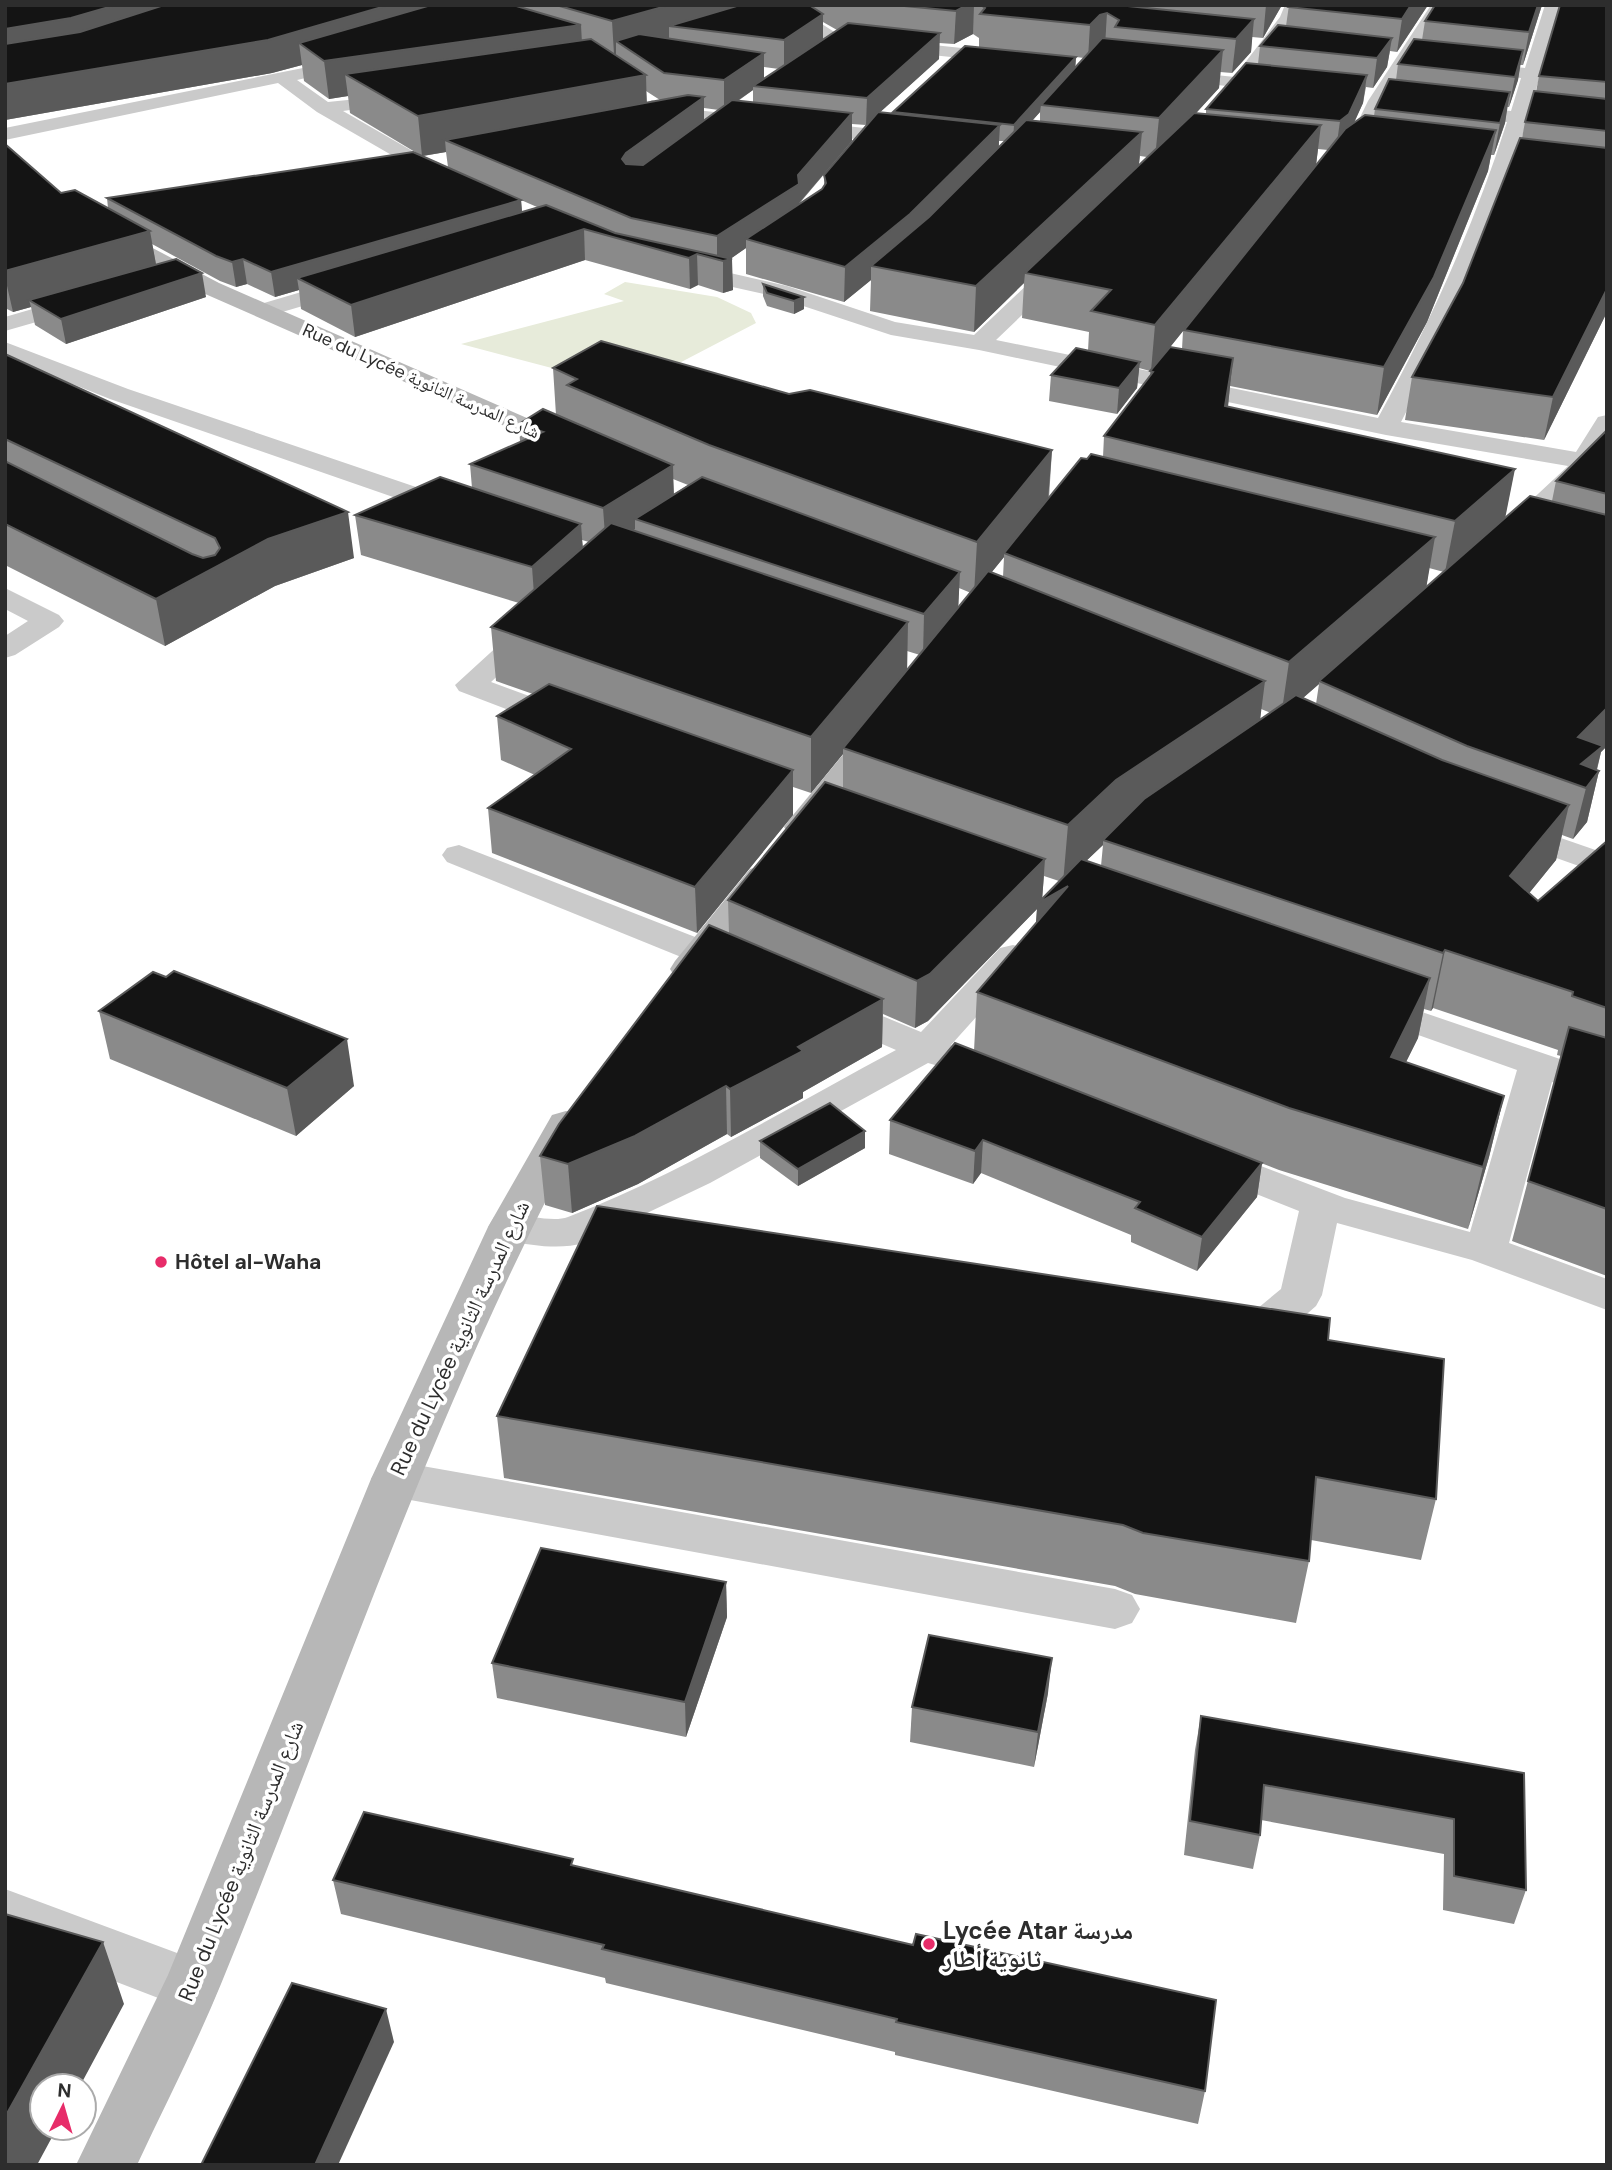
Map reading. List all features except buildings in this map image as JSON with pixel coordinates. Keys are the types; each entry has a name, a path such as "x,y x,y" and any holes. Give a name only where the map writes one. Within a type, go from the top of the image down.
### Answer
{"street":[{"path":"792,5 768,18 805,21 837,40 1027,60"},
{"path":"1220,103 1276,45 1293,5"},
{"path":"1349,153 1367,98 1439,5"},
{"path":"1386,427 1441,323 1504,164 1553,5"},
{"path":"821,56 852,22"},
{"path":"941,71 977,35"},
{"path":"1244,42 1276,45"},
{"path":"1397,58 1430,62"},
{"path":"1455,65 1531,74"},
{"path":"5,134 284,79 329,67"},
{"path":"1146,73 1305,89"},
{"path":"284,79 324,108 419,166 465,188"},
{"path":"324,108 413,96"},
{"path":"638,97 659,111 925,141"},
{"path":"1367,98 1402,104"},
{"path":"708,134 748,105"},
{"path":"1428,108 1607,127"},
{"path":"646,123 686,115"},
{"path":"854,153 891,117"},
{"path":"1319,165 1330,164 1349,153 1382,150"},
{"path":"392,170 459,158"},
{"path":"1476,161 1529,168"},
{"name":"Rue du Lycée شارع المدرسة الثانوية","path":"97,215 183,272 262,312 588,454"},
{"path":"979,343 1072,254"},
{"path":"723,277 746,262"},
{"path":"662,264 779,291 891,328 979,343 1149,391 1386,427 1584,461"},
{"path":"158,280 183,272"},
{"path":"262,312 368,280"},
{"path":"5,324 107,295"},
{"path":"849,314 870,298"},
{"path":"5,349 119,394 476,516"},
{"path":"1149,391 1173,361"},
{"path":"1488,553 1528,532 1575,475 1607,422"},
{"path":"5,597 49,621 5,649"},
{"path":"559,606 470,685 596,731"},
{"path":"661,1003 815,809 904,703"},
{"path":"1481,820 1607,866"},
{"path":"459,855 702,951 764,979"},
{"path":"569,1233 696,1174 926,1049 1031,938"},
{"path":"802,995 977,1069"},
{"path":"1342,996 1607,1089"},
{"path":"1486,1250 1538,1064"},
{"name":"Rue du Lycée شارع المدرسة الثانوية","path":"106,2165 192,1985 394,1479 509,1227 570,1117 586,1096"},
{"path":"1180,1149 1332,1208 1486,1250 1607,1295"},
{"path":"1207,1326 1262,1329 1301,1295 1316,1217 1332,1208"},
{"path":"509,1227 569,1233 633,1247"},
{"path":"394,1479 1115,1609"},
{"path":"5,1914 192,1985"}],"green space":[{"path":"625,282 717,297 751,313 756,323 664,371 586,377 461,344 624,301 604,294"}],"place":[{"name":"Hôtel al-Waha","path":"161,1262"},
{"name":"Lycée Atar مدرسة ثانوية أطار","path":"929,1944"}]}
